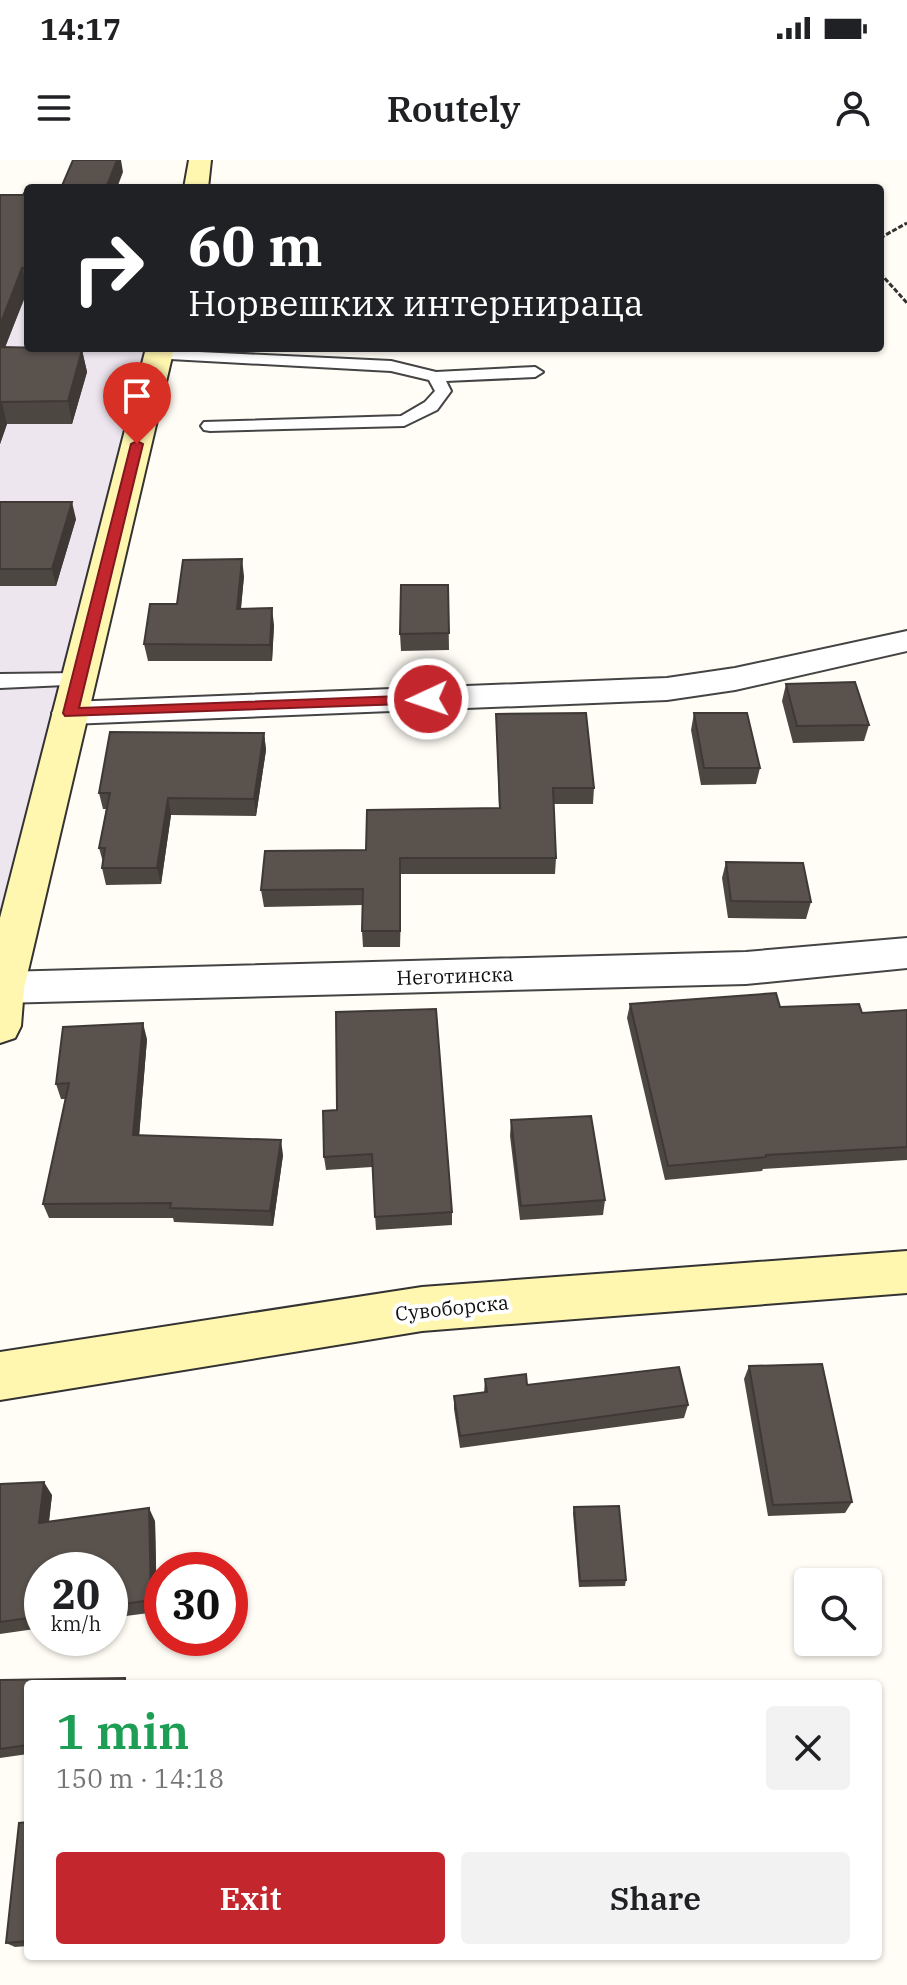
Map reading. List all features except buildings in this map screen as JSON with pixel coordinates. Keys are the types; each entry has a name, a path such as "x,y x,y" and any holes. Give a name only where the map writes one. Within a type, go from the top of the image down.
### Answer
{"street":[{"path":"197,184 200,160"},
{"path":"1,1007 159,352"},
{"path":"70,713 667,689 735,679 907,641"},
{"name":"Неготинска","path":"1,1007 746,968 907,953"},
{"name":"Сувоборска","path":"0,1376 422,1309 907,1272"}],"lane":[{"path":"174,352 391,366 436,377 535,372"},
{"path":"210,426 404,421 431,406 443,391 436,377"},
{"path":"0,681 80,679"}],"path":[{"path":"884,236 907,223"},
{"path":"884,277 907,303"}],"shaded area":[{"path":"0,206 24,206 24,352 159,352 0,1025"}],"route":[{"path":"137,444 70,713 428,699"}]}
